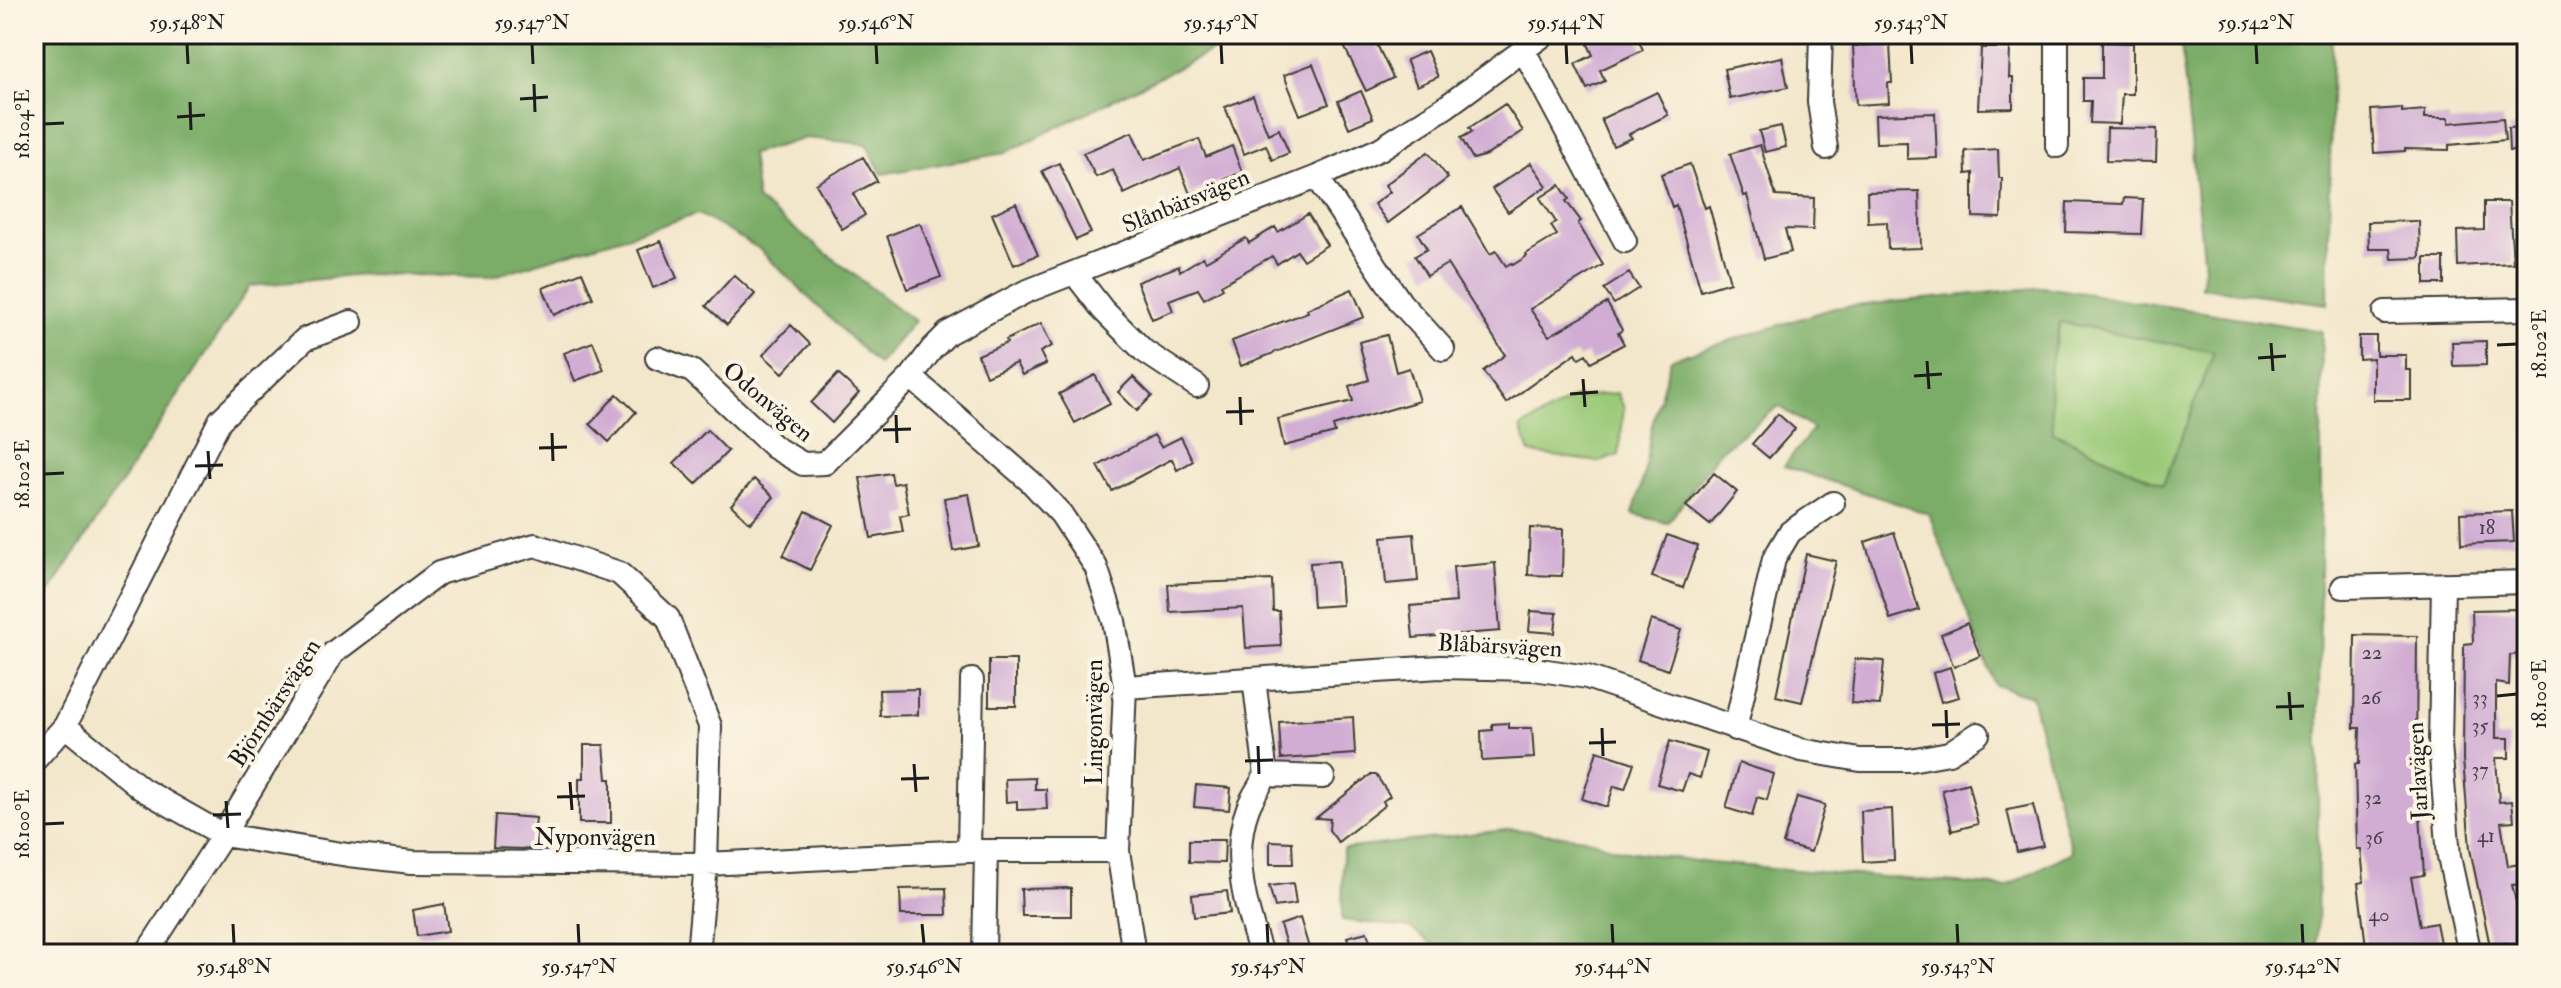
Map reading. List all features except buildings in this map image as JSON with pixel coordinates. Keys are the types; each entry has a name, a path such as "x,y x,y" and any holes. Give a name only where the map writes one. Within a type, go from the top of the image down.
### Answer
{"street":[{"name":"Slånbärsvägen","path":"911,377 948,333 1025,292 1317,177 1380,149 1447,106 1545,34"},
{"path":"1821,34 1819,102 1826,148"},
{"path":"2057,34 2057,146"},
{"path":"1523,49 1625,241"},
{"path":"1317,177 1401,303 1443,349"},
{"path":"1075,274 1103,310 1144,351 1197,386"},
{"path":"2385,312 2527,309"},
{"path":"34,761 65,726 220,420 305,339 351,322"},
{"name":"Odonvägen","path":"657,358 692,371 774,447 803,464 825,463 911,377"},
{"name":"Lingonvägen","path":"911,377 1031,482 1061,514 1096,567 1114,621 1125,687 1118,851 1134,954"},
{"path":"1735,729 1774,559 1790,532 1833,503"},
{"name":"Björnbärsvägen","path":"146,954 223,835 333,653 439,573 535,545 619,573 668,618 710,726 706,864 698,954"},
{"path":"2343,587 2527,582"},
{"name":"Jarlavägen","path":"2443,584 2440,744 2449,857 2470,954"},
{"name":"Blåbärsvägen","path":"1125,687 1440,667 1534,669 1587,677 1801,750 1860,760 1910,760 1949,753 1978,734"},
{"path":"1254,679 1266,775 1248,808 1242,833 1242,885 1261,954"},
{"path":"972,680 984,954"},
{"path":"65,726 142,789 223,835"},
{"path":"1266,775 1323,777"},
{"name":"Nyponvägen","path":"223,835 412,862 706,864 978,851 1118,851"}],"green space":[{"path":"34,34 1246,34 1005,153 882,174 866,144 806,138 751,154 757,200 914,321 878,365 758,248 698,214 491,277 373,274 250,286 34,616"},
{"path":"2180,34 2332,34 2328,304 2201,287 2204,267"},
{"path":"2045,287 2322,331 2317,954 1446,954 1410,928 1342,920 1343,849 1513,829 1584,838 1620,850 1710,863 2005,887 2072,852 2031,696 1995,685 1929,514 1784,466 1813,429 1779,406 1719,452 1668,523 1633,514 1644,475 1651,429 1671,359 1834,308","holes":["2060,322 2214,352 2163,485 2053,432 2049,371"]},
{"path":"2060,321 2215,352 2163,485 2053,432 2049,371"},
{"path":"1617,393 1624,408 1619,455 1600,462 1530,453 1521,428 1573,398"}]}
